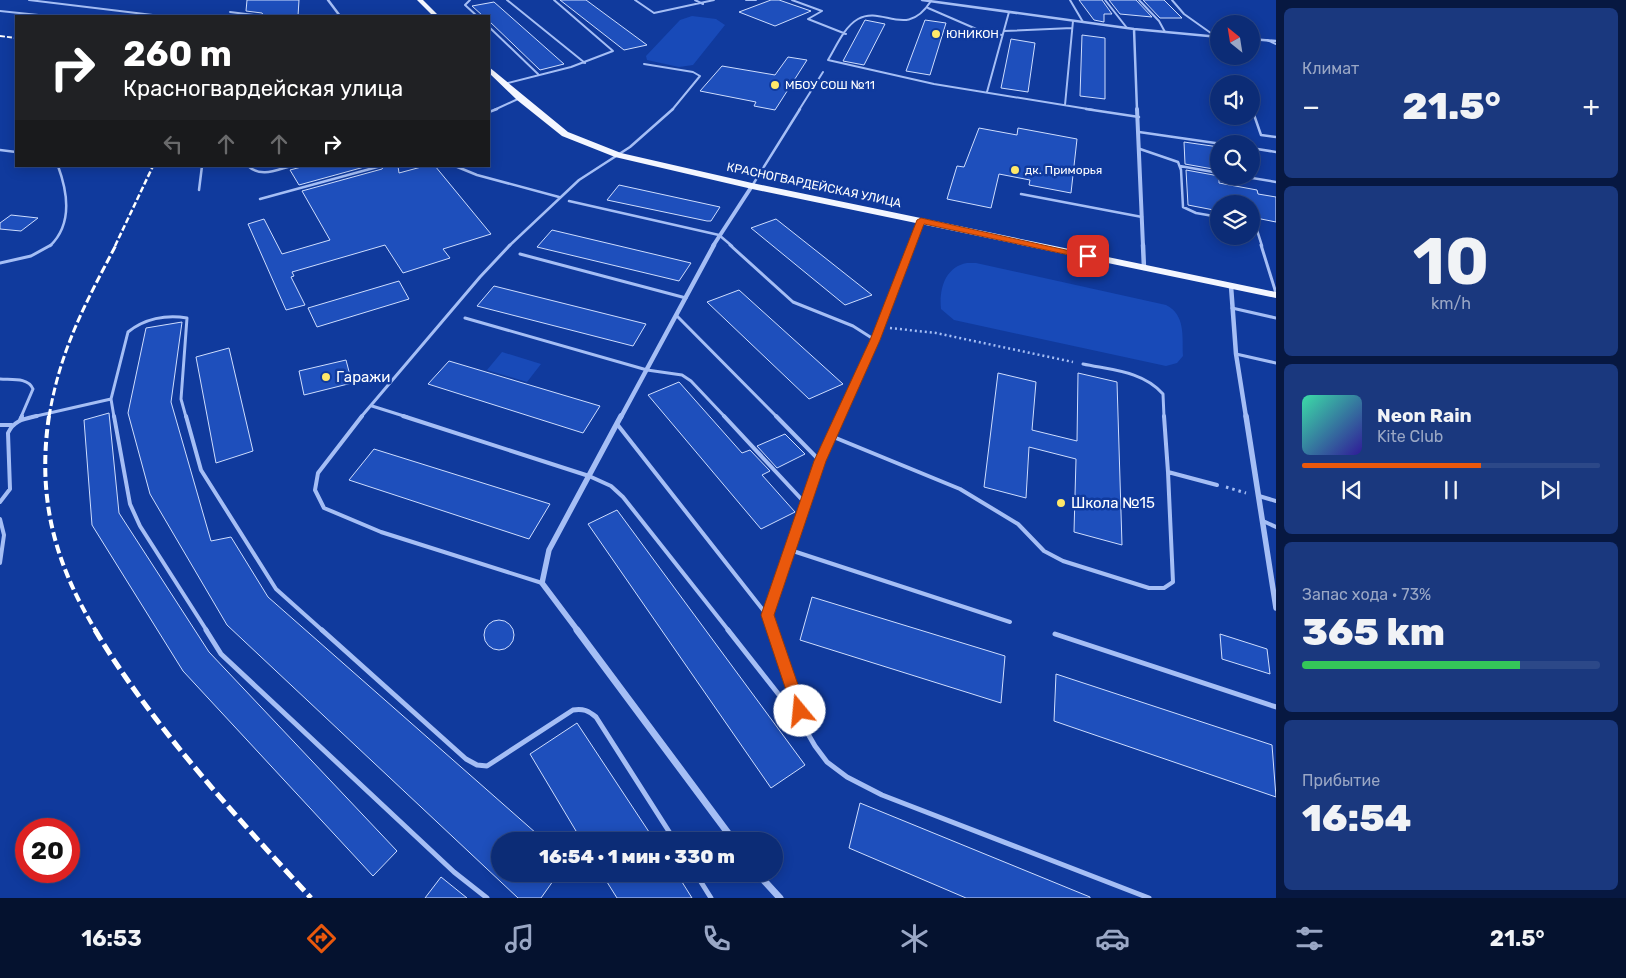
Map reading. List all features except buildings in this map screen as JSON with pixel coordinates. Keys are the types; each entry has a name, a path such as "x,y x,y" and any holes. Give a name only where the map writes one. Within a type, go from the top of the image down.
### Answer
{"main road":[{"path":"422,0 435,15"},
{"name":"КРАСНОГВАРДЕЙСКАЯ УЛИЦА","path":"490,70 520,98 565,134 618,155 752,186 1276,294"}],"street":[{"path":"328,0 339,15"},
{"path":"922,0 1134,29 1210,36"},
{"path":"1134,29 1144,268"},
{"path":"1260,40 1276,42"},
{"path":"727,832 542,583 550,550 589,476 720,235 752,186"},
{"path":"1231,286 1236,354 1276,608"},
{"path":"764,882 780,898"}],"lane":[{"path":"29,0 153,15"},
{"path":"470,0 465,5 476,15"},
{"path":"507,0 585,63"},
{"path":"504,84 585,63 611,53 613,49 554,0"},
{"path":"635,0 654,13 666,13 714,0"},
{"path":"695,0 703,4"},
{"path":"746,0 756,0"},
{"path":"792,0 822,11 808,19 846,34"},
{"path":"1070,0 1083,22"},
{"path":"1105,0 1127,28"},
{"path":"1139,0 1159,21 1165,32"},
{"path":"1172,0 1184,14 1210,32"},
{"path":"931,1 928,8 920,15 898,21 874,17 860,18 828,60 934,84 1139,117"},
{"path":"928,8 981,31 1002,35"},
{"path":"0,11 38,15"},
{"path":"230,12 253,15"},
{"path":"987,92 1009,12"},
{"path":"1065,105 1073,21"},
{"path":"1004,31 1072,28"},
{"path":"490,29 538,74"},
{"path":"542,583 381,532 324,508 315,490 318,473 341,441 480,276 559,198 595,167 618,155 661,121 683,99 700,76 693,72 644,64"},
{"path":"752,186 823,72"},
{"path":"490,112 520,98"},
{"path":"1258,125 1261,135 1276,137"},
{"path":"1139,132 1210,142"},
{"path":"1260,149 1276,152"},
{"path":"0,150 15,152"},
{"path":"1140,150 1174,159 1180,166 1183,207 1196,213 1210,215"},
{"path":"1180,166 1210,171"},
{"path":"0,263 21,259 47,250 59,237 65,215 66,183 58,167"},
{"path":"199,190 202,167"},
{"path":"249,167 251,171 260,174 287,167"},
{"path":"260,199 377,167"},
{"path":"458,167 478,175 559,198"},
{"path":"1260,179 1276,182"},
{"path":"1021,194 1142,217"},
{"path":"568,201 720,235 793,302 853,326 875,340"},
{"path":"768,615 820,461 875,340 921,220"},
{"path":"1260,240 1276,294"},
{"path":"520,254 686,298"},
{"path":"1232,308 1276,318"},
{"path":"676,315 820,461"},
{"path":"487,898 454,872 222,654 140,526 130,504 111,399 128,332 134,326 144,322 179,316 187,318 181,399 201,470 276,590 466,759 476,765 487,766 573,710 580,708 589,710 596,717 669,832"},
{"path":"465,318 647,370 682,375 691,381 806,503"},
{"path":"1236,354 1276,363"},
{"path":"831,436 960,489 1018,524 1044,551 1063,562 1149,588 1164,588 1173,582 1163,394 1160,389 1138,376 1083,364"},
{"path":"0,379 26,381 31,384 33,389 20,420"},
{"path":"1,501 10,489 8,433 12,425 20,420 111,399"},
{"path":"372,406 589,476 611,486 623,496 804,727 814,746 827,762 847,777 882,795 1149,898"},
{"path":"617,424 768,615 796,694 804,727"},
{"path":"0,425 12,425"},
{"path":"1168,472 1217,485"},
{"path":"1259,496 1276,501"},
{"path":"0,519 4,535 0,562"},
{"path":"1263,521 1276,527"},
{"path":"790,550 1010,622"},
{"path":"1055,634 1276,707"},
{"path":"701,882 711,898"}],"path":[{"path":"880,327 936,333 1083,364"},
{"path":"1217,485 1259,496"}],"shaded area":[{"path":"692,16 716,19 725,25 693,65 679,67 647,60 646,56 680,20"},
{"path":"967,263 976,263 1166,305 1177,315 1182,327 1183,356 1177,363 1166,366 954,320 941,309 941,294 945,280 953,269"},
{"path":"502,352 541,364 527,382 487,370"}],"railway":[{"path":"0,36 15,38"},
{"path":"115,246 153,167"},
{"path":"49,417 60,370 75,328 116,245"},
{"path":"49,416 45,474 52,528 69,580 96,631"},
{"path":"95,630 118,666 169,736 224,802 311,898"}],"place":[{"name":"ЮНИКОН","path":"936,34"},
{"name":"МБОУ СОШ №11","path":"775,85"},
{"name":"дк. Приморья","path":"1015,170"},
{"name":"Гаражи","path":"326,377"},
{"name":"Школа №15","path":"1061,503"}],"route":[{"path":"800,711 796,694 778,650 768,615 820,461 875,340 921,220 1088,256"}]}
